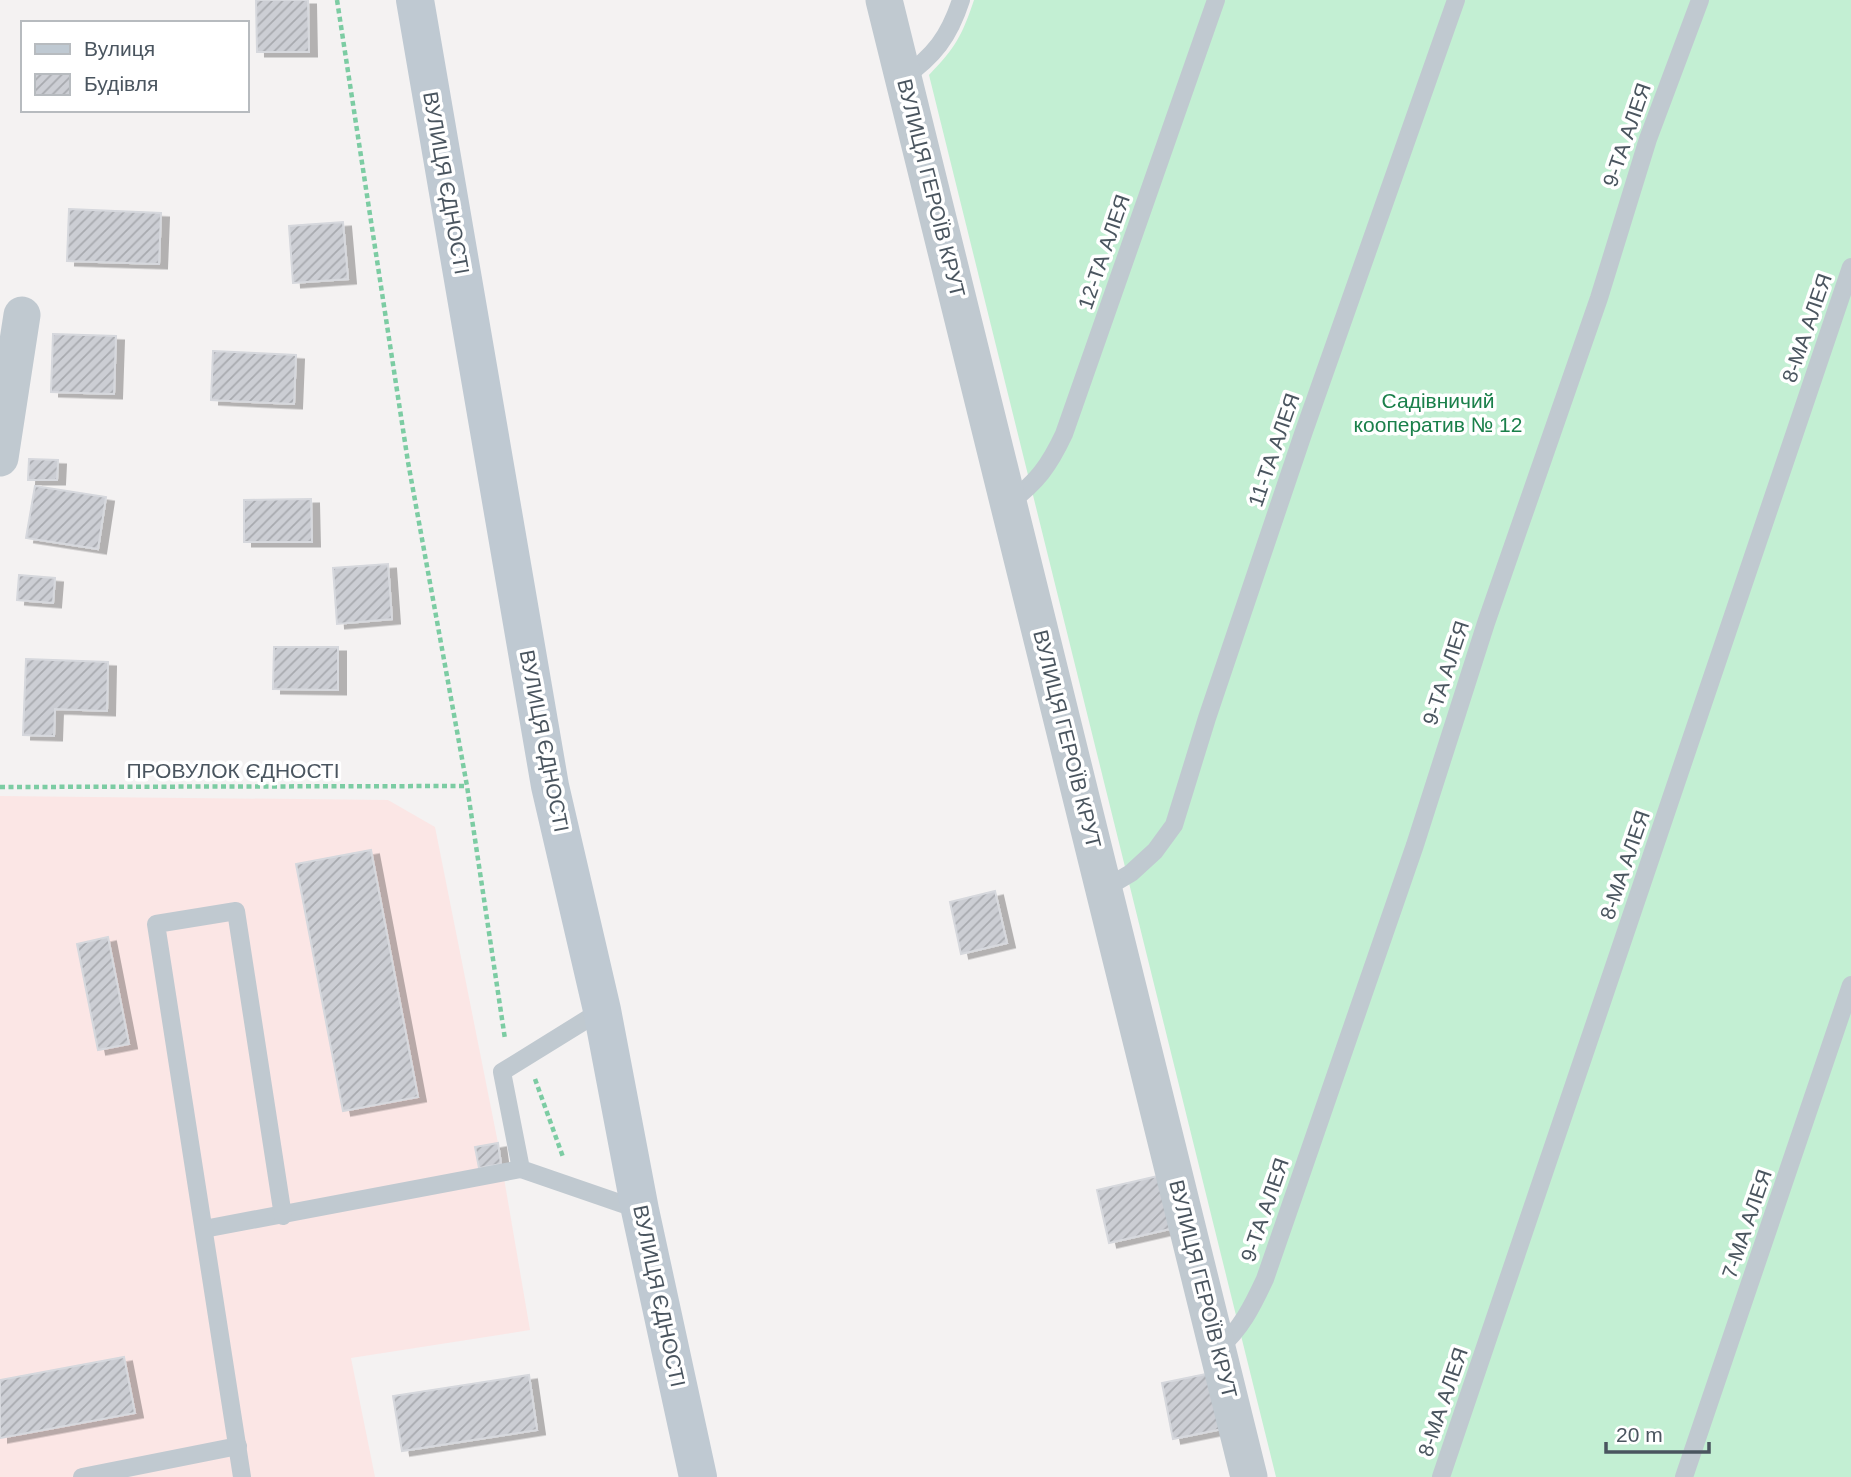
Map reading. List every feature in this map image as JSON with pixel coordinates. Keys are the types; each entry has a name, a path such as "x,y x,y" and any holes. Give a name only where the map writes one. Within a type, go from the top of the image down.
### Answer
{"main road":[{"name":"ВУЛИЦЯ ЄДНОСТІ","path":"415,0 550,786 602,1010 640,1210 698,1477"}],"street":[{"name":"ВУЛИЦЯ ГЕРОЇВ КРУТ","path":"884,0 1249,1477"},
{"path":"0,458 22,315"}],"lane":[{"path":"903,78 925,63 942,43 961,0"},
{"name":"12-ТА АЛЕЯ","path":"1009,503 1033,485 1052,461 1064,434 1216,0"},
{"name":"11-ТА АЛЕЯ","path":"1104,889 1139,866 1155,851 1174,825 1207,718 1303,434 1456,0"},
{"name":"9-ТА АЛЕЯ","path":"1218,1349 1234,1336 1249,1314 1265,1279 1415,845 1490,610 1599,298 1648,139 1699,0"},
{"name":"8-МА АЛЕЯ","path":"1441,1477 1851,267"},
{"path":"242,1477 156,924 236,911 283,1216"},
{"name":"7-МА АЛЕЯ","path":"1684,1477 1851,985"},
{"path":"521,1169 502,1072 602,1010"},
{"path":"204,1229 521,1169 640,1210"},
{"path":"82,1477 237,1446"}],"path":[{"path":"337,0 408,462 467,786 506,1044"},
{"name":"ПРОВУЛОК ЄДНОСТІ","path":"0,787 467,786"},
{"path":"531,1067 566,1168"}],"shaded area":[{"path":"0,796 388,800 435,827 498,1143 530,1330 351,1358 375,1477 0,1477"}],"green space":[{"name":"Садівничий кооператив № 12","path":"974,0 1851,0 1851,1477 1276,1477 929,75 957,41"}],"building":[{"path":"256,0 308,0 309,52 257,52"},
{"path":"69,209 161,213 159,264 67,261"},
{"path":"343,222 348,279 293,283 289,226"},
{"path":"53,334 116,336 114,394 51,392"},
{"path":"213,351 296,355 294,404 211,400"},
{"path":"29,459 58,460 57,480 28,480"},
{"path":"35,486 106,497 98,549 26,538"},
{"path":"311,499 312,542 244,542 244,500"},
{"path":"388,564 392,619 337,624 333,568"},
{"path":"19,575 55,578 53,603 17,600"},
{"path":"274,647 338,647 338,690 273,689"},
{"path":"26,659 108,662 107,711 55,709 54,736 23,735"},
{"path":"371,850 418,1097 343,1111 296,864"},
{"path":"995,891 1007,943 961,954 950,902"},
{"path":"108,937 129,1044 98,1050 77,944"},
{"path":"498,1143 501,1164 479,1168 475,1147"},
{"path":"1158,1176 1170,1229 1109,1243 1097,1190"},
{"path":"124,1357 135,1413 0,1438 0,1380"},
{"path":"1221,1371 1232,1427 1173,1439 1162,1383"},
{"path":"529,1375 537,1430 402,1451 393,1396"}]}
